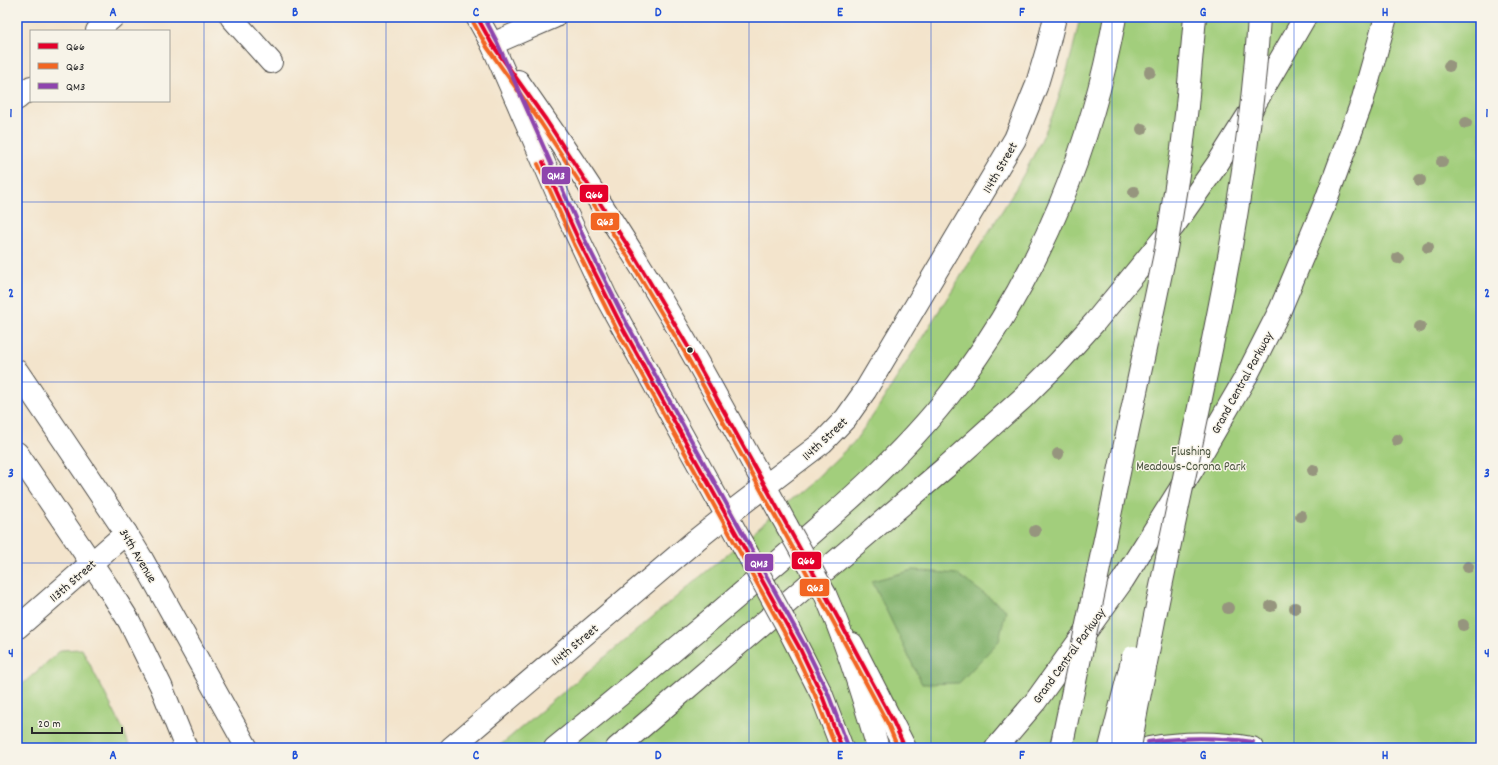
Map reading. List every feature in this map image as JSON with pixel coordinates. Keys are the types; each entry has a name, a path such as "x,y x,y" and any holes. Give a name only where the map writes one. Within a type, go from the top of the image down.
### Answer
{"main road":[{"path":"98,30 113,17"},
{"path":"231,17 271,62"},
{"path":"477,17 492,44 552,182 606,297 787,626 821,693 842,748"},
{"path":"492,44 554,17"},
{"name":"114th Street","path":"451,748 690,545 810,453 846,418 865,391 1015,139 1036,87 1055,17"},
{"path":"555,748 656,667 849,502 870,482 929,418 965,374 995,329 1022,284 1065,193 1079,157 1096,105 1115,17"},
{"path":"1061,748 1164,257 1179,170 1187,106 1195,17"},
{"path":"1130,748 1142,681 1232,240 1246,147 1259,17"},
{"path":"617,748 945,468 1023,398 1059,362 1095,322 1168,233 1218,163 1250,112 1305,17"},
{"name":"Grand Central Parkway","path":"996,748 1035,702 1123,580 1192,470 1247,374 1280,310 1330,189 1362,102 1386,17"},
{"path":"492,44 546,120 635,258 690,350 825,594 893,721 905,748"},
{"path":"17,99 30,88"},
{"name":"34th Avenue","path":"17,372 126,533 146,566 247,748"},
{"path":"17,453 92,562 129,621 161,686 186,748"},
{"path":"1110,748 1135,650 1185,471"},
{"name":"113th Street","path":"17,628 126,533"},
{"path":"825,594 857,677 878,748"},
{"path":"571,748 656,667"},
{"path":"1149,748 1196,743 1227,744 1252,748"}],"green space":[{"name":"Flushing Meadows-Corona Park","path":"1080,17 1481,17 1481,748 497,748 809,485 854,442 874,414 1012,195 1030,163 1056,106 1070,62"},
{"path":"913,570 957,574 1006,610 999,641 959,683 922,684 872,581"},
{"path":"82,649 124,731 130,748 17,748 17,689 61,650"}],"transit line":[{"name":"Q66","path":"477,17 492,44 546,120 635,257 690,350 825,594 893,721 905,748"},
{"name":"QM3","path":"484,17 497,42 584,238 626,322 805,646 827,691 848,746"},
{"name":"Q63","path":"472,20 487,47 541,123 630,260 685,353 820,597 888,724 898,748"},
{"name":"Q66","path":"543,162 579,241 621,325 800,649 821,693 842,748"},
{"name":"Q63","path":"538,164 574,244 616,328 795,652 815,695 836,748"},
{"name":"QM3","path":"1148,742 1200,738 1253,742"}]}
